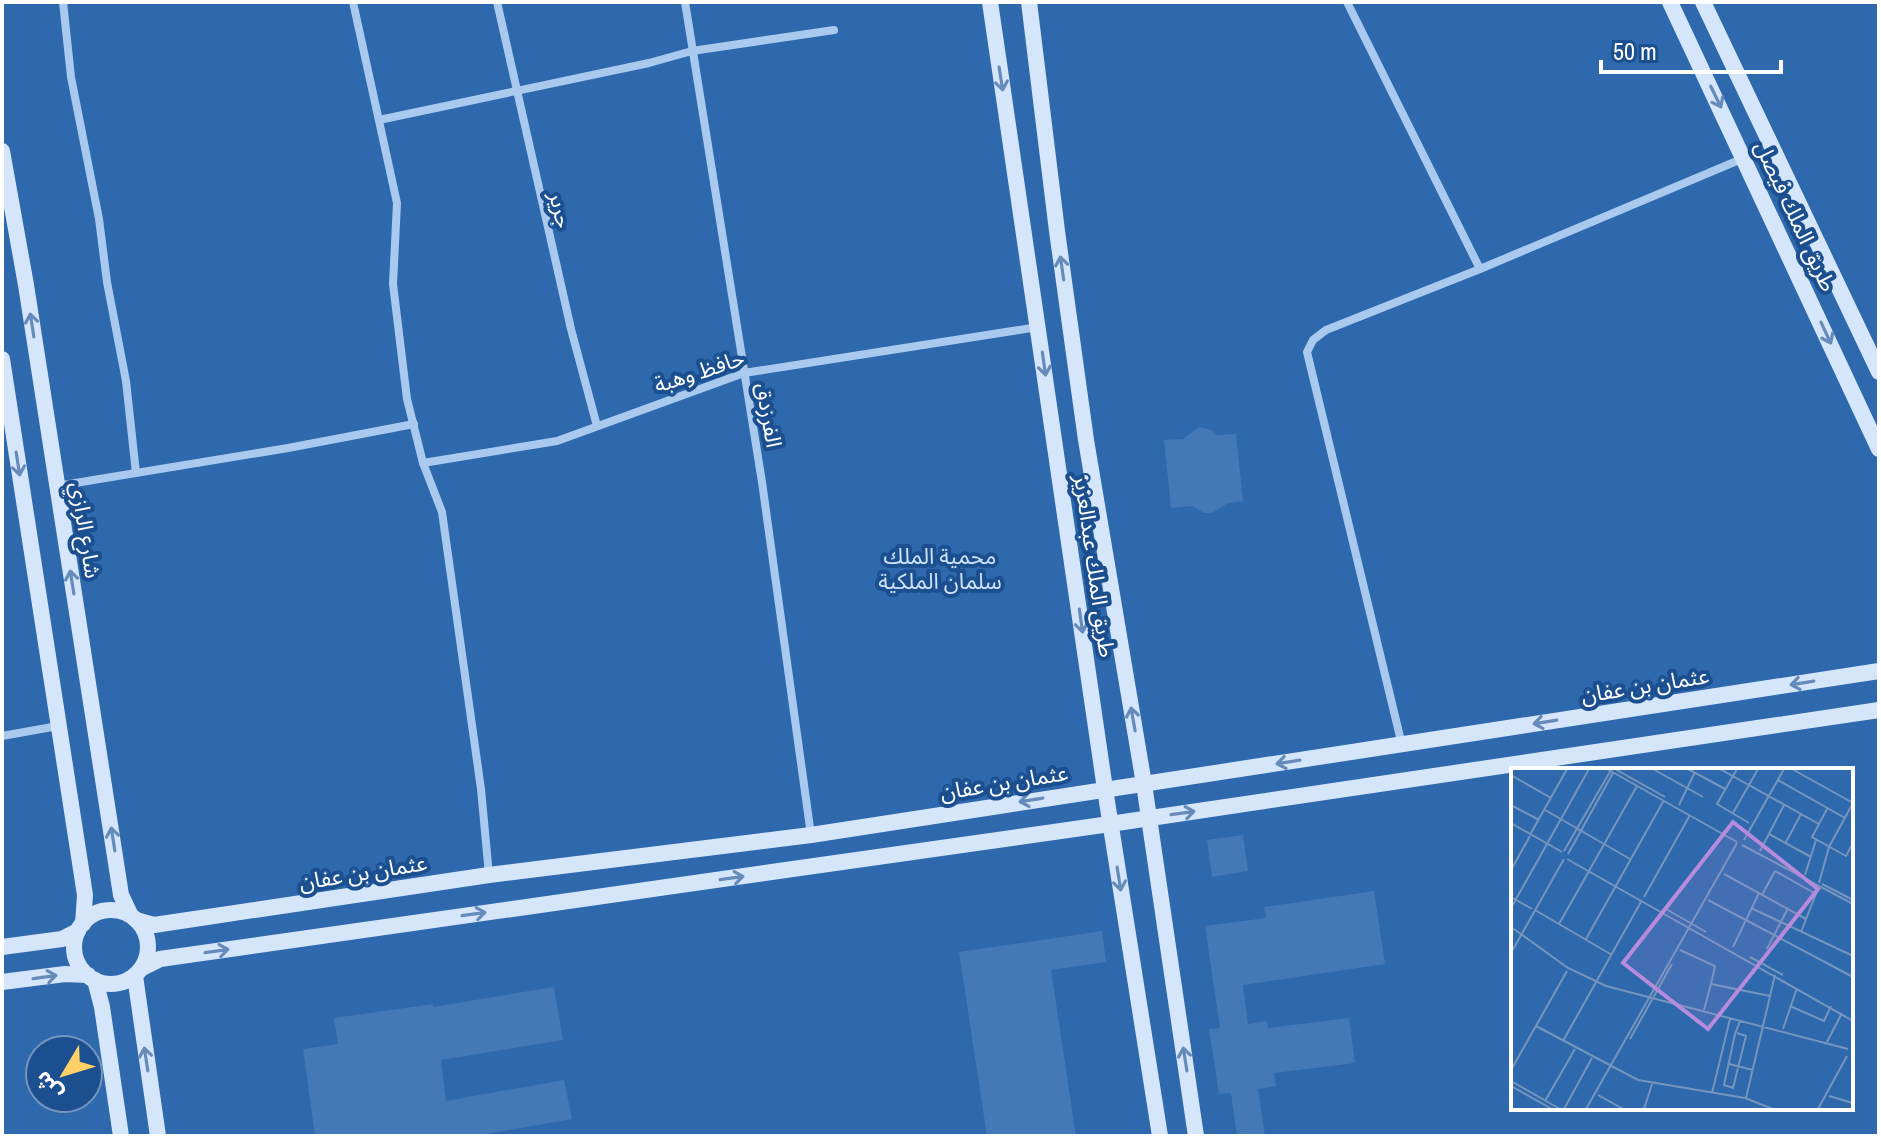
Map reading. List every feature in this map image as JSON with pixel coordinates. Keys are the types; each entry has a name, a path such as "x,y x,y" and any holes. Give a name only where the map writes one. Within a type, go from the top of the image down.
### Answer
{"street":[{"path":"63,2 71,77 126,381 136,473"},
{"path":"353,2 397,203 393,284 407,399 423,463 442,512 481,789 489,875"},
{"name":"جرير","path":"497,2 571,329 597,426"},
{"name":"الفرزدق","path":"685,2 762,482 811,835"},
{"name":"طريق الملك عبدالعزيز","path":"990,2 1110,824 1160,1136"},
{"name":"طريق الملك عبدالعزيز","path":"1029,2 1084,425 1144,784 1196,1136"},
{"path":"1347,2 1480,269"},
{"name":"طريق الملك فيصل","path":"1670,2 1879,449"},
{"name":"طريق الملك فيصل","path":"1703,2 1879,372"},
{"path":"379,120 649,63 692,51 834,30"},
{"name":"شارع الرازي","path":"2,151 121,895 133,917"},
{"path":"1402,745 1307,352 1313,340 1326,330 1745,158"},
{"name":"حافظ وهبة","path":"423,463 557,441 744,373 1038,326"},
{"path":"2,359 85,895 74,946 76,960 91,978 102,1007 121,1136"},
{"path":"57,486 414,424"},
{"name":"عثمان بن عفان","path":"133,917 154,925 489,875 811,835 1879,671"},
{"path":"2,982 65,974 108,984 123,983 160,959 1110,824 1879,710"},
{"path":"2,736 59,726"},
{"path":"2,947 62,939 100,911 116,910 133,917 147,937 149,951 138,972 158,1136"}],"green space":[{"name":"محمية الملك سلمان الملكية","path":"2,2 1879,2 1879,1136 2,1136"}],"building":[{"path":"1199,427 1216,435 1236,434 1243,501 1228,503 1212,513 1204,513 1192,506 1171,508 1164,440 1183,439"},
{"path":"1243,835 1248,871 1212,877 1207,840"},
{"path":"1374,891 1385,964 1243,985 1248,1024 1267,1021 1268,1028 1349,1018 1355,1063 1274,1073 1276,1086 1258,1089 1265,1136 1237,1136 1231,1093 1219,1094 1209,1029 1220,1028 1205,926 1266,918 1264,907"},
{"path":"1102,931 1106,962 1051,970 1076,1136 987,1136 959,952"},
{"path":"554,987 563,1040 441,1060 446,1101 564,1080 572,1119 475,1136 315,1136 303,1049 338,1044 334,1018 433,1004 433,1007"}]}
